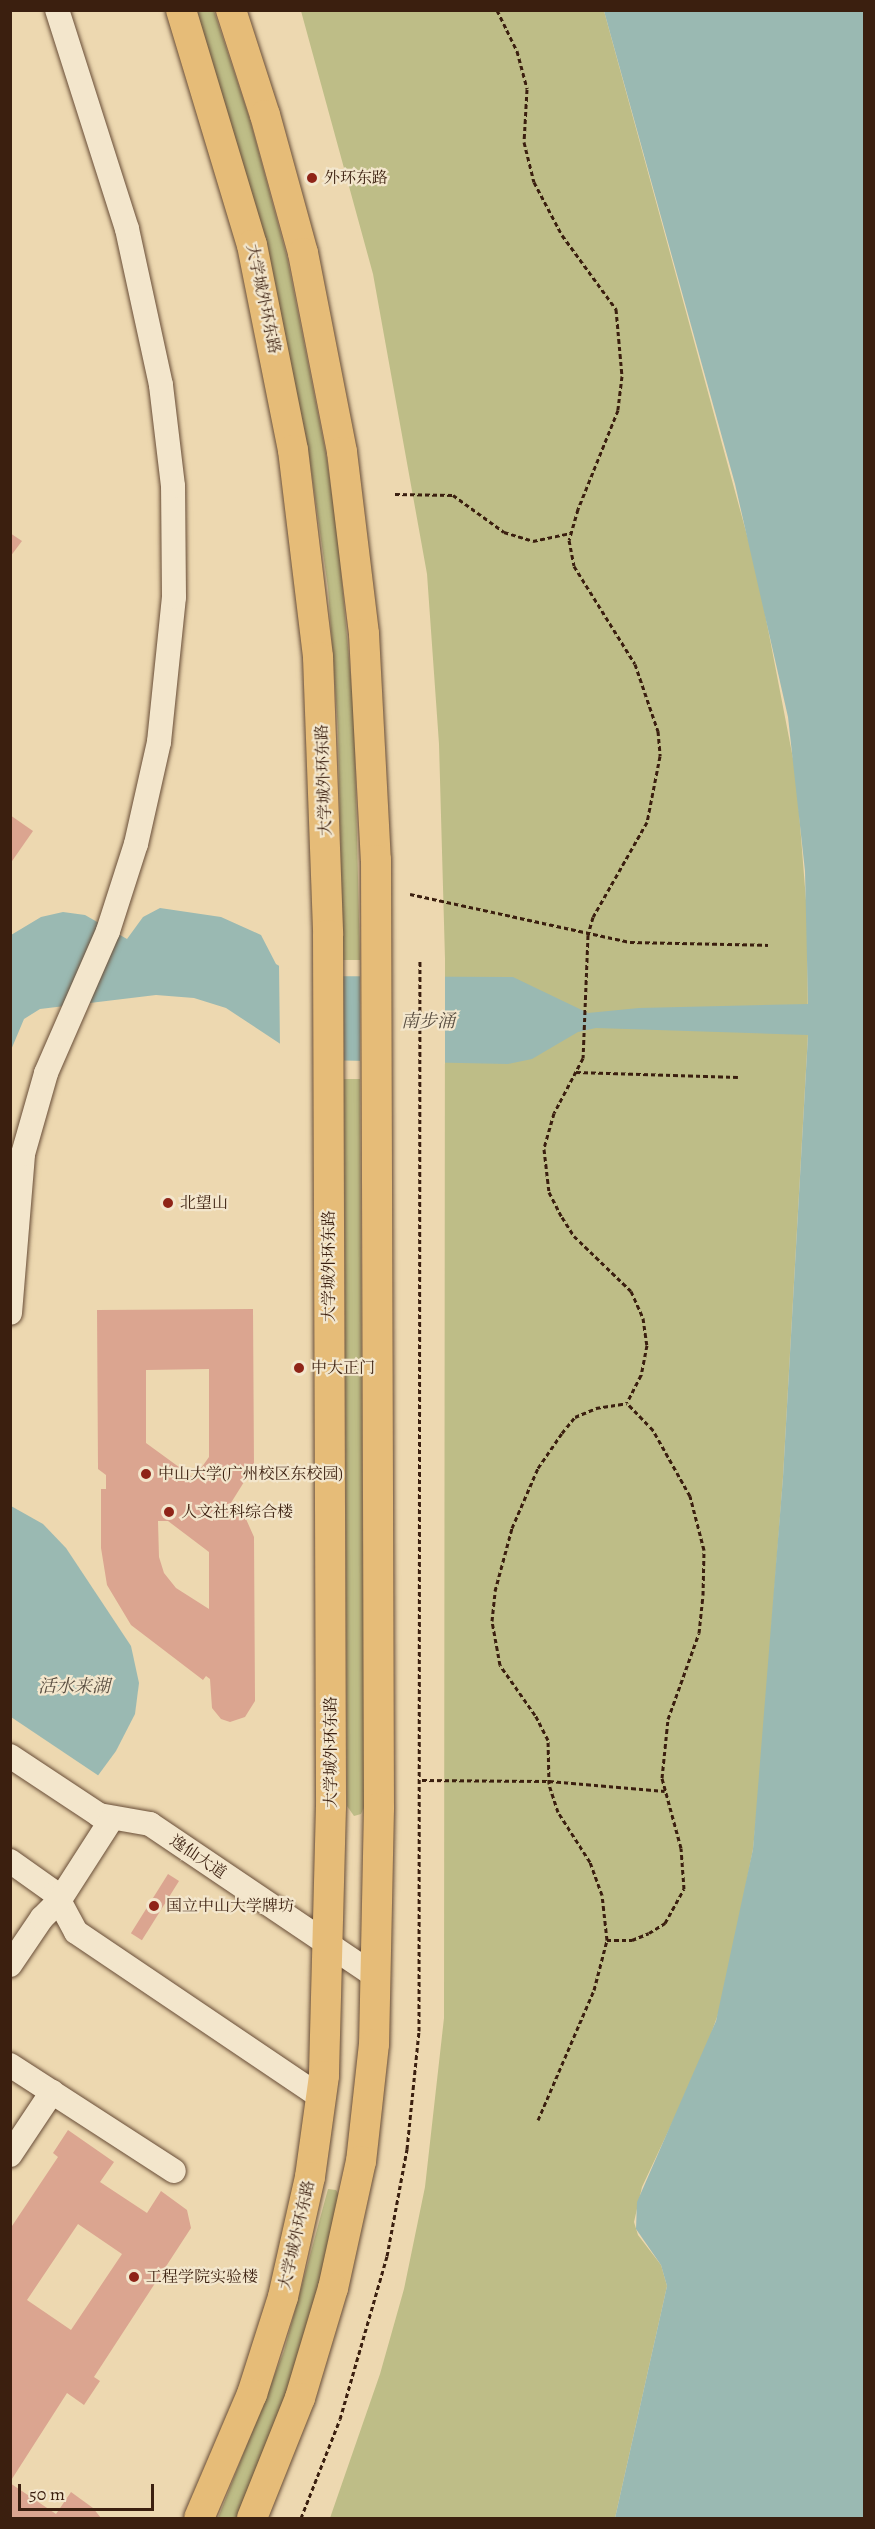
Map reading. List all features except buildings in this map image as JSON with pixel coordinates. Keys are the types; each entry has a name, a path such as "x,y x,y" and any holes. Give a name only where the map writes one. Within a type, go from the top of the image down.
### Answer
{"main road":[{"name":"大学城外环东路","path":"181,10 252,245 295,461 312,590 323,730 329,1079 330,1946 322,2098 305,2202 283,2297 252,2394 199,2518"},
{"path":"231,10 265,115 303,253 342,452 370,712 377,1079 377,1977 368,2108 342,2252 300,2398 252,2518"}],"lane":[{"path":"10,1313 22,1154 46,1073 108,931 143,814 166,692 174,597 173,486 161,384 132,248 100,135 57,10"},
{"name":"逸仙大道","path":"10,1756 83,1806 111,1820 136,1819 150,1824 377,1977"},
{"path":"10,1965 42,1918 59,1901 111,1820"},
{"path":"10,1861 52,1889 76,1932 322,2098"},
{"path":"10,2065 174,2171"},
{"path":"10,2155 52,2092"}],"path":[{"path":"497,10 517,51 525,80 524,142 534,182 562,235 616,309 622,376 618,410 571,533 574,566 635,664 658,731 660,756 647,822 593,917 588,935 583,1058 554,1113 544,1149 549,1192 574,1236 631,1291 643,1318 648,1345 641,1375 627,1402"},
{"path":"394,494 453,495 504,532 533,541 571,533"},
{"path":"410,894 588,935 630,942 768,945"},
{"path":"420,959 420,1078"},
{"path":"576,1072 738,1077"},
{"path":"538,2120 594,1990 607,1940 602,1895 590,1862 558,1812 549,1781 548,1740 535,1715 500,1665 494,1643 495,1591 512,1528 538,1468 562,1433 576,1417 596,1408 627,1402"},
{"path":"607,1940 632,1940 665,1923 684,1889 681,1848 662,1778 668,1719 699,1633 704,1550 690,1496 653,1430 627,1402"},
{"path":"422,1780 549,1781 665,1791"}],"shaded area":[{"path":"197,11 214,11 250,120 287,257 326,454 337,528 354,713 360,960 343,960 338,729 328,588 308,448 266,241"},
{"path":"301,11 604,11 757,572 796,774 807,913 808,1034 783,1477 753,1849 724,1997 703,2057 642,2187 634,2222 638,2235 661,2265 667,2286 615,2518 330,2518 380,2374 404,2289 425,2187 444,2018 445,959 439,744 427,574 373,274"},
{"path":"344,1079 360,1079 364,1807 361,1814 354,1816 347,1806"},
{"path":"328,2189 336,2190 339,2195 319,2285 287,2393 236,2518 218,2518 284,2351"}],"water":[{"name":"南步涌","path":"604,11 864,11 864,2518 615,2518 667,2286 661,2265 636,2229 637,2202 716,2021 753,1849 783,1477 808,1035 596,1028 578,1032 532,1059 508,1064 320,1060 285,1047 226,1008 194,998 156,995 40,1009 24,1019 11,1050 11,935 41,917 63,912 85,915 127,939 143,917 160,908 221,917 261,935 276,964 296,976 513,977 588,1013 639,1008 808,1004 805,871 788,717 735,484"},
{"name":"活水来湖","path":"11,1506 43,1524 66,1548 131,1646 139,1683 135,1714 116,1751 11,1894"}],"pier":[{"path":"279,964 296,973 343,973 344,1064 307,1060 280,1048"},
{"path":"360,973 445,973 445,1064 360,1064"},
{"path":"11,1717 102,1778 10,1897"}],"place":[{"name":"外环东路","path":"312,178"},
{"name":"北望山","path":"168,1203"},
{"name":"中大正门","path":"299,1368"},
{"name":"中山大学(广州校区东校园)","path":"146,1474"},
{"name":"人文社科综合楼","path":"169,1512"},
{"name":"国立中山大学牌坊","path":"154,1906"},
{"name":"工程学院实验楼","path":"134,2277"}]}
